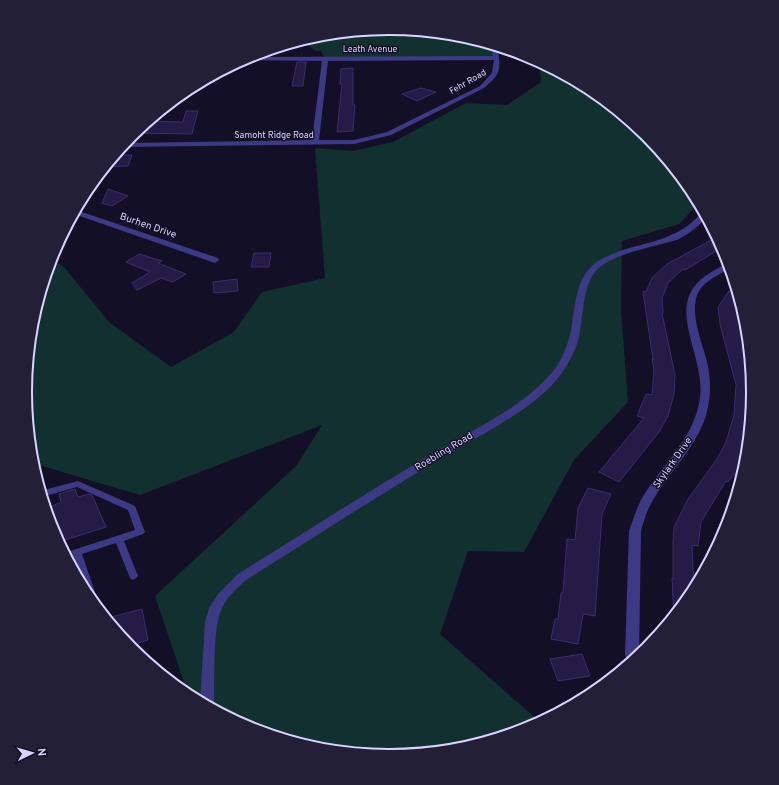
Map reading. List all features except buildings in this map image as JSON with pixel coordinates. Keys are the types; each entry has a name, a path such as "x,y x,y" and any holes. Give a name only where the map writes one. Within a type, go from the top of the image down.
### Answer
{"street":[{"name":"Fehr Road","path":"420,118 482,87 494,78 498,66 495,51"},
{"path":"315,143 325,58"},
{"name":"Leath Avenue","path":"262,59 496,58"},
{"name":"Samoht Ridge Road","path":"132,145 340,144 367,140 389,134 420,118"},
{"name":"Burhen Drive","path":"80,214 215,260"},
{"name":"Roebling Road","path":"207,700 211,622 214,610 221,597 230,586 242,577 510,412 535,395 552,379 569,353 574,339 579,307 590,272 604,261 685,233 694,227 701,218"},
{"name":"Skylark Drive","path":"632,654 635,531 639,515 647,500 688,446 697,427 703,408 706,390 704,371 691,316 691,301 694,292 700,284 725,268"}],"lane":[{"path":"46,493 78,484 132,508 140,532 71,554"},
{"path":"119,539 133,576"},
{"path":"77,552 87,583"}],"green space":[{"path":"390,35 436,38 459,42 495,51 496,58 325,59 321,51 316,51 307,45 343,38"},
{"path":"540,68 588,95 607,109 642,140 658,157 687,194 695,207 679,224 622,241 621,309 628,402 574,460 524,552 468,551 440,634 536,719 504,731 459,743 436,747 390,750 343,747 320,743 297,738 253,723 221,708 185,686 155,596 297,465 322,425 140,495 40,465 33,416 33,369 35,346 44,300 56,263 64,267 109,322 171,367 234,332 262,292 325,278 315,148 353,151 393,142 466,103 507,105 541,82"}]}
